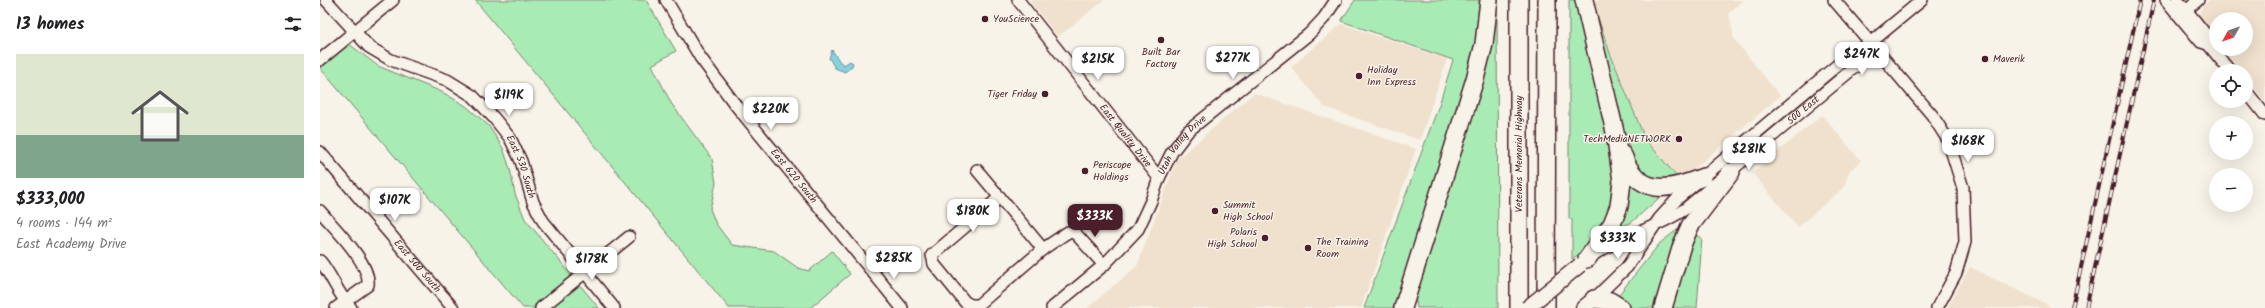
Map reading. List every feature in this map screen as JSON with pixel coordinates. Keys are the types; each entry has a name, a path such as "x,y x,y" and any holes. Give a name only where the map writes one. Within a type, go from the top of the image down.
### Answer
{"highway":[{"path":"1403,308 1408,287 1415,272 1475,79 1484,44 1489,0"},
{"name":"Veterans Memorial Highway","path":"1519,0 1519,308"},
{"path":"1546,0 1546,308"},
{"path":"1583,262 1607,232 1620,201 1622,175 1615,132 1584,0"},
{"path":"1615,132 1630,170 1636,177 1647,184 1668,189 1703,177"},
{"path":"1663,308 1682,245 1690,226 1730,172"},
{"path":"1413,308 1412,291 1415,272"},
{"path":"1588,304 1610,301 1621,308"}],"main road":[{"name":"500 East","path":"1527,308 1583,262"}],"street":[{"name":"East 530 South","path":"326,0 353,32 369,47 391,60 447,80 472,96 494,118 510,138 521,161 533,202 543,221 614,308"},
{"path":"320,60 393,0"},
{"name":"East 620 South","path":"666,0 700,57 734,103 902,308"},
{"name":"East Quality Drive","path":"1018,0 1159,178"},
{"name":"Utah Valley Drive","path":"1052,308 1104,265 1138,229 1151,202 1159,178 1172,152 1188,132 1309,34 1324,18 1336,0"},
{"path":"1834,0 1932,115 1948,140 1963,188 1965,242 1956,273 1937,308"},
{"name":"500 East","path":"1588,304 1627,267 1651,228 1673,202 1846,56 1870,43 1922,0"},
{"path":"2166,0 2201,42 2208,44"},
{"path":"2178,0 2207,36 2208,44 2224,64"},
{"path":"2186,10 2198,0"},
{"name":"500 East","path":"1583,262 1616,242 1651,228 1685,209 1855,67 1870,43"},
{"path":"2253,99 2265,114"},
{"name":"East 500 South","path":"320,152 453,308"},
{"path":"977,170 1043,249"},
{"path":"1000,197 932,255 934,264 965,302 976,306 1063,234 1071,232 1077,236 1104,265"},
{"path":"320,211 364,264 370,277 368,285 344,306 330,273 320,261"},
{"path":"541,308 629,237"}],"shaded area":[{"path":"1029,0 1104,0 1058,37"},
{"path":"1589,0 1743,0 1729,13 1734,39 1780,96 1681,180 1646,140"},
{"path":"2209,0 2265,0 2265,101 2253,86 2253,64 2235,64 2229,56 2253,56 2253,12 2209,12 2209,32 2199,20 2201,9"},
{"path":"1341,24 1447,59 1420,140 1324,107 1291,67"},
{"path":"1254,93 1416,149 1361,308 1087,308 1137,266 1177,159"},
{"path":"1822,115 1861,161 1850,170 1843,188 1798,227 1752,173"},
{"path":"1970,267 2050,306 2050,308 1947,308"}],"green space":[{"path":"475,0 646,0 676,51 652,65 671,103 712,159 716,183 710,209 716,224 732,245 774,251 798,268 809,271 832,251 850,274 810,308 729,308"},
{"path":"1355,0 1481,0 1479,22 1471,65 1396,308 1364,308 1439,105 1453,60 1341,21"},
{"path":"1497,0 1498,308 1417,308 1415,296"},
{"path":"1569,0 1577,0 1618,165 1612,215 1583,251 1572,259 1572,219 1569,219"},
{"path":"1592,0 1610,53 1645,139 1678,178 1662,180 1652,178 1643,172 1632,161"},
{"path":"349,44 378,66 442,92 466,106 488,125 503,148 510,169 515,194 525,219 599,308 523,308 320,68"},
{"path":"1627,175 1661,193 1660,197 1632,222 1617,229"},
{"path":"1677,230 1680,230 1660,308 1628,308 1616,298 1660,243"},
{"path":"1695,234 1702,238 1697,308 1670,308"}],"water":[{"path":"832,50 840,62 844,65 850,61 853,63 852,66 845,72 835,68 829,58"}],"railway":[{"path":"2072,308 2140,0"},
{"path":"2086,308 2154,0"}],"place":[{"name":"YouScience","path":"985,19"},
{"name":"Built Bar Factory","path":"1161,40"},
{"name":"Maverik","path":"1985,59"},
{"name":"Holiday Inn Express","path":"1359,76"},
{"name":"Tiger Friday","path":"1045,94"},
{"name":"TechMediaNETWORK","path":"1679,139"},
{"name":"Periscope Holdings","path":"1085,171"},
{"name":"Summit High School","path":"1215,211"},
{"name":"Polaris High School","path":"1265,238"},
{"name":"The Training Room","path":"1308,248"}]}
